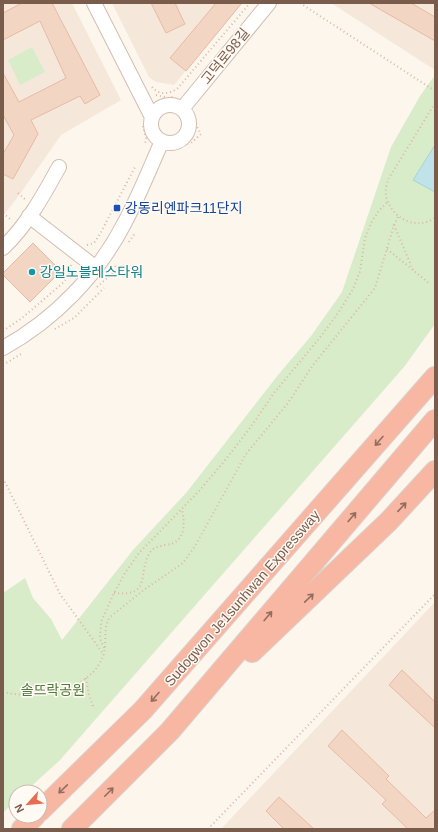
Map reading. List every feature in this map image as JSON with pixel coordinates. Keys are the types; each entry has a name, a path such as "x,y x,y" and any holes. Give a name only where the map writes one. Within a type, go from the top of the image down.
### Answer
{"highway":[{"path":"404,411 435,360"},
{"name":"Sudogwon Je1sunhwan Expressway","path":"48,803 144,710 435,377"},
{"path":"170,731 435,420"},
{"path":"72,829 170,731 389,521 435,471"}],"street":[{"path":"94,3 147,122 151,123 151,129 154,135 162,141 170,143 176,142 185,136 189,125 186,114 188,110 171,105 165,106 155,112 147,122"},
{"name":"고덕로98길","path":"188,110 269,3"},
{"path":"3,348 58,309 78,290 96,268 126,222 162,141"},
{"path":"3,248 12,239 40,201 59,167"},
{"path":"29,216 96,268"}],"path":[{"path":"151,86 155,90 166,93 172,92 178,88 250,3"},
{"path":"300,3 435,91"},
{"path":"156,96 169,98 180,92"},
{"path":"435,102 389,178 386,186 388,201 398,217 417,223 426,222 435,218"},
{"path":"188,110 194,118 200,134 191,143"},
{"path":"147,122 147,149"},
{"path":"143,152 147,122"},
{"path":"82,244 87,245 94,243 137,165"},
{"path":"105,650 100,638 100,627 104,612 125,573 139,553 182,509 226,459 274,393 322,335 338,313 353,289 360,271 365,238 371,223 388,201"},
{"path":"3,692 29,695 56,692 74,686 95,670 104,655 106,622 110,617 146,589 183,563 195,546 246,454 288,403 313,365 375,288 398,217"},
{"path":"394,226 414,272"},
{"path":"92,248 101,240"},
{"path":"387,249 430,284"},
{"path":"3,331 22,318 64,282 72,266 69,261"},
{"path":"98,287 114,272 115,267"},
{"path":"3,478 60,594 104,655"},
{"path":"114,593 128,593 139,588 144,575 146,563 152,551 156,548 174,543 180,538 184,531 182,509"},
{"path":"208,829 435,594"},
{"path":"86,678 89,696 94,710"}],"shaded area":[{"path":"3,3 72,3 121,100 61,135 3,216"},
{"path":"112,3 242,3 174,85 156,82 149,77"},
{"path":"331,3 435,3 435,70"},
{"path":"435,602 435,829 221,829"}],"green space":[{"path":"32,47 45,72 20,85 8,60"},
{"name":"솔뜨락공원","path":"435,75 435,324 404,367 60,760 34,784 8,784 8,808 3,813 3,593 25,578 33,598 51,619 62,640 133,550 186,493 278,375 311,336 342,292 391,147 420,96"}],"water":[{"path":"435,145 435,192 413,180"}],"building":[{"path":"22,3 52,3 100,95 85,104 80,96 31,120 38,134 13,179 3,174 3,154 14,135 3,115 3,73 19,102 66,78 40,21 3,40 3,13"},
{"path":"151,3 175,3 185,24 166,33"},
{"path":"216,3 242,3 186,71 170,58"},
{"path":"369,3 411,3 435,17 435,41"},
{"name":"강일노블레스타워","path":"33,243 61,271 30,302 3,275 3,273"},
{"path":"402,670 435,702 435,728 389,685"},
{"path":"342,730 389,776 386,779 426,818 435,810 435,829 408,829 382,804 386,800 328,746"},
{"path":"279,797 314,829 284,829 266,811"}],"place":[{"name":"강동리엔파크11단지","path":"117,208"},
{"name":"강일노블레스타워","path":"32,272"}]}
